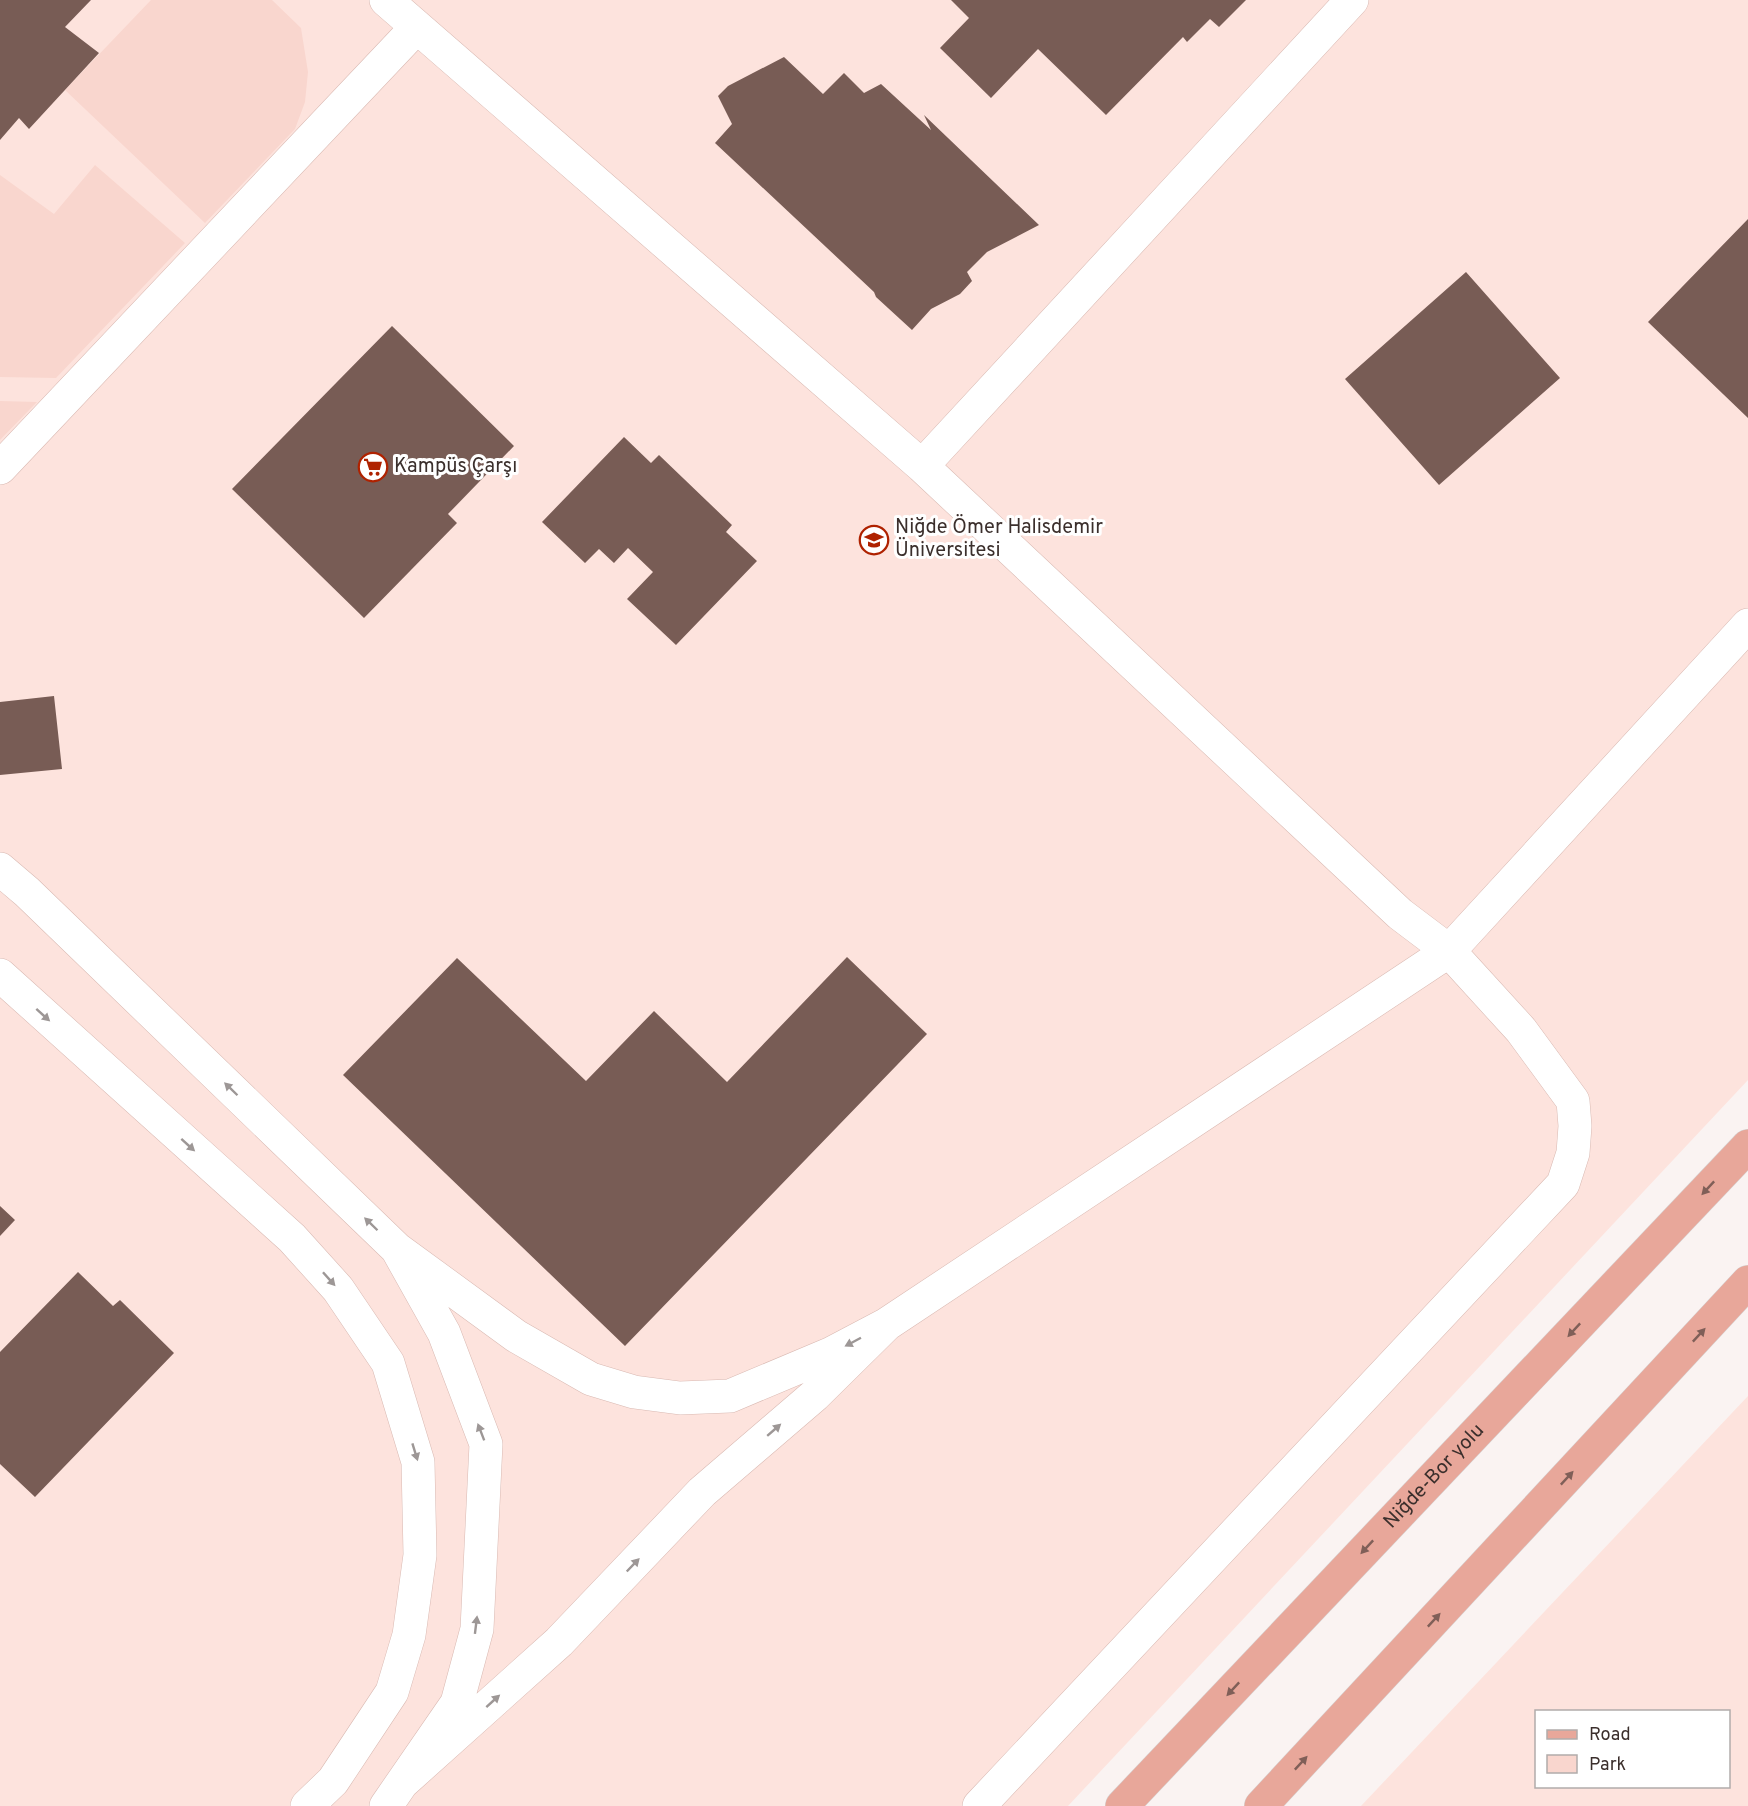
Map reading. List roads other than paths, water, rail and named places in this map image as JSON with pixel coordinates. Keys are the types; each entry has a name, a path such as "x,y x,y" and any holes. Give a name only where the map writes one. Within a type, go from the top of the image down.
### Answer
{"main road":[{"name":"Niğde-Bor yolu","path":"1122,1806 1748,1146"},
{"path":"1261,1806 1748,1282"}],"street":[{"path":"386,0 922,466 1400,914 1449,951 1521,1030 1573,1101 1575,1126 1573,1153 1563,1184 979,1806"},
{"path":"922,466 1352,0"},
{"path":"0,468 416,28"},
{"path":"0,869 397,1249 516,1336 591,1379 634,1392 680,1398 730,1396 830,1354 888,1324 1449,951 1748,625"},
{"path":"0,975 292,1238 338,1288 388,1363 418,1462 420,1556 409,1635 392,1692 333,1781 307,1806"},
{"path":"394,1794 458,1703 477,1629 486,1444 444,1333 397,1249"},
{"path":"394,1794 559,1642 702,1492 815,1395 888,1324"}],"place":[{"name":"Kampüs Çarşı","path":"373,467"},
{"name":"Niğde Ömer Halisdemir Üniversitesi","path":"874,540"}]}
